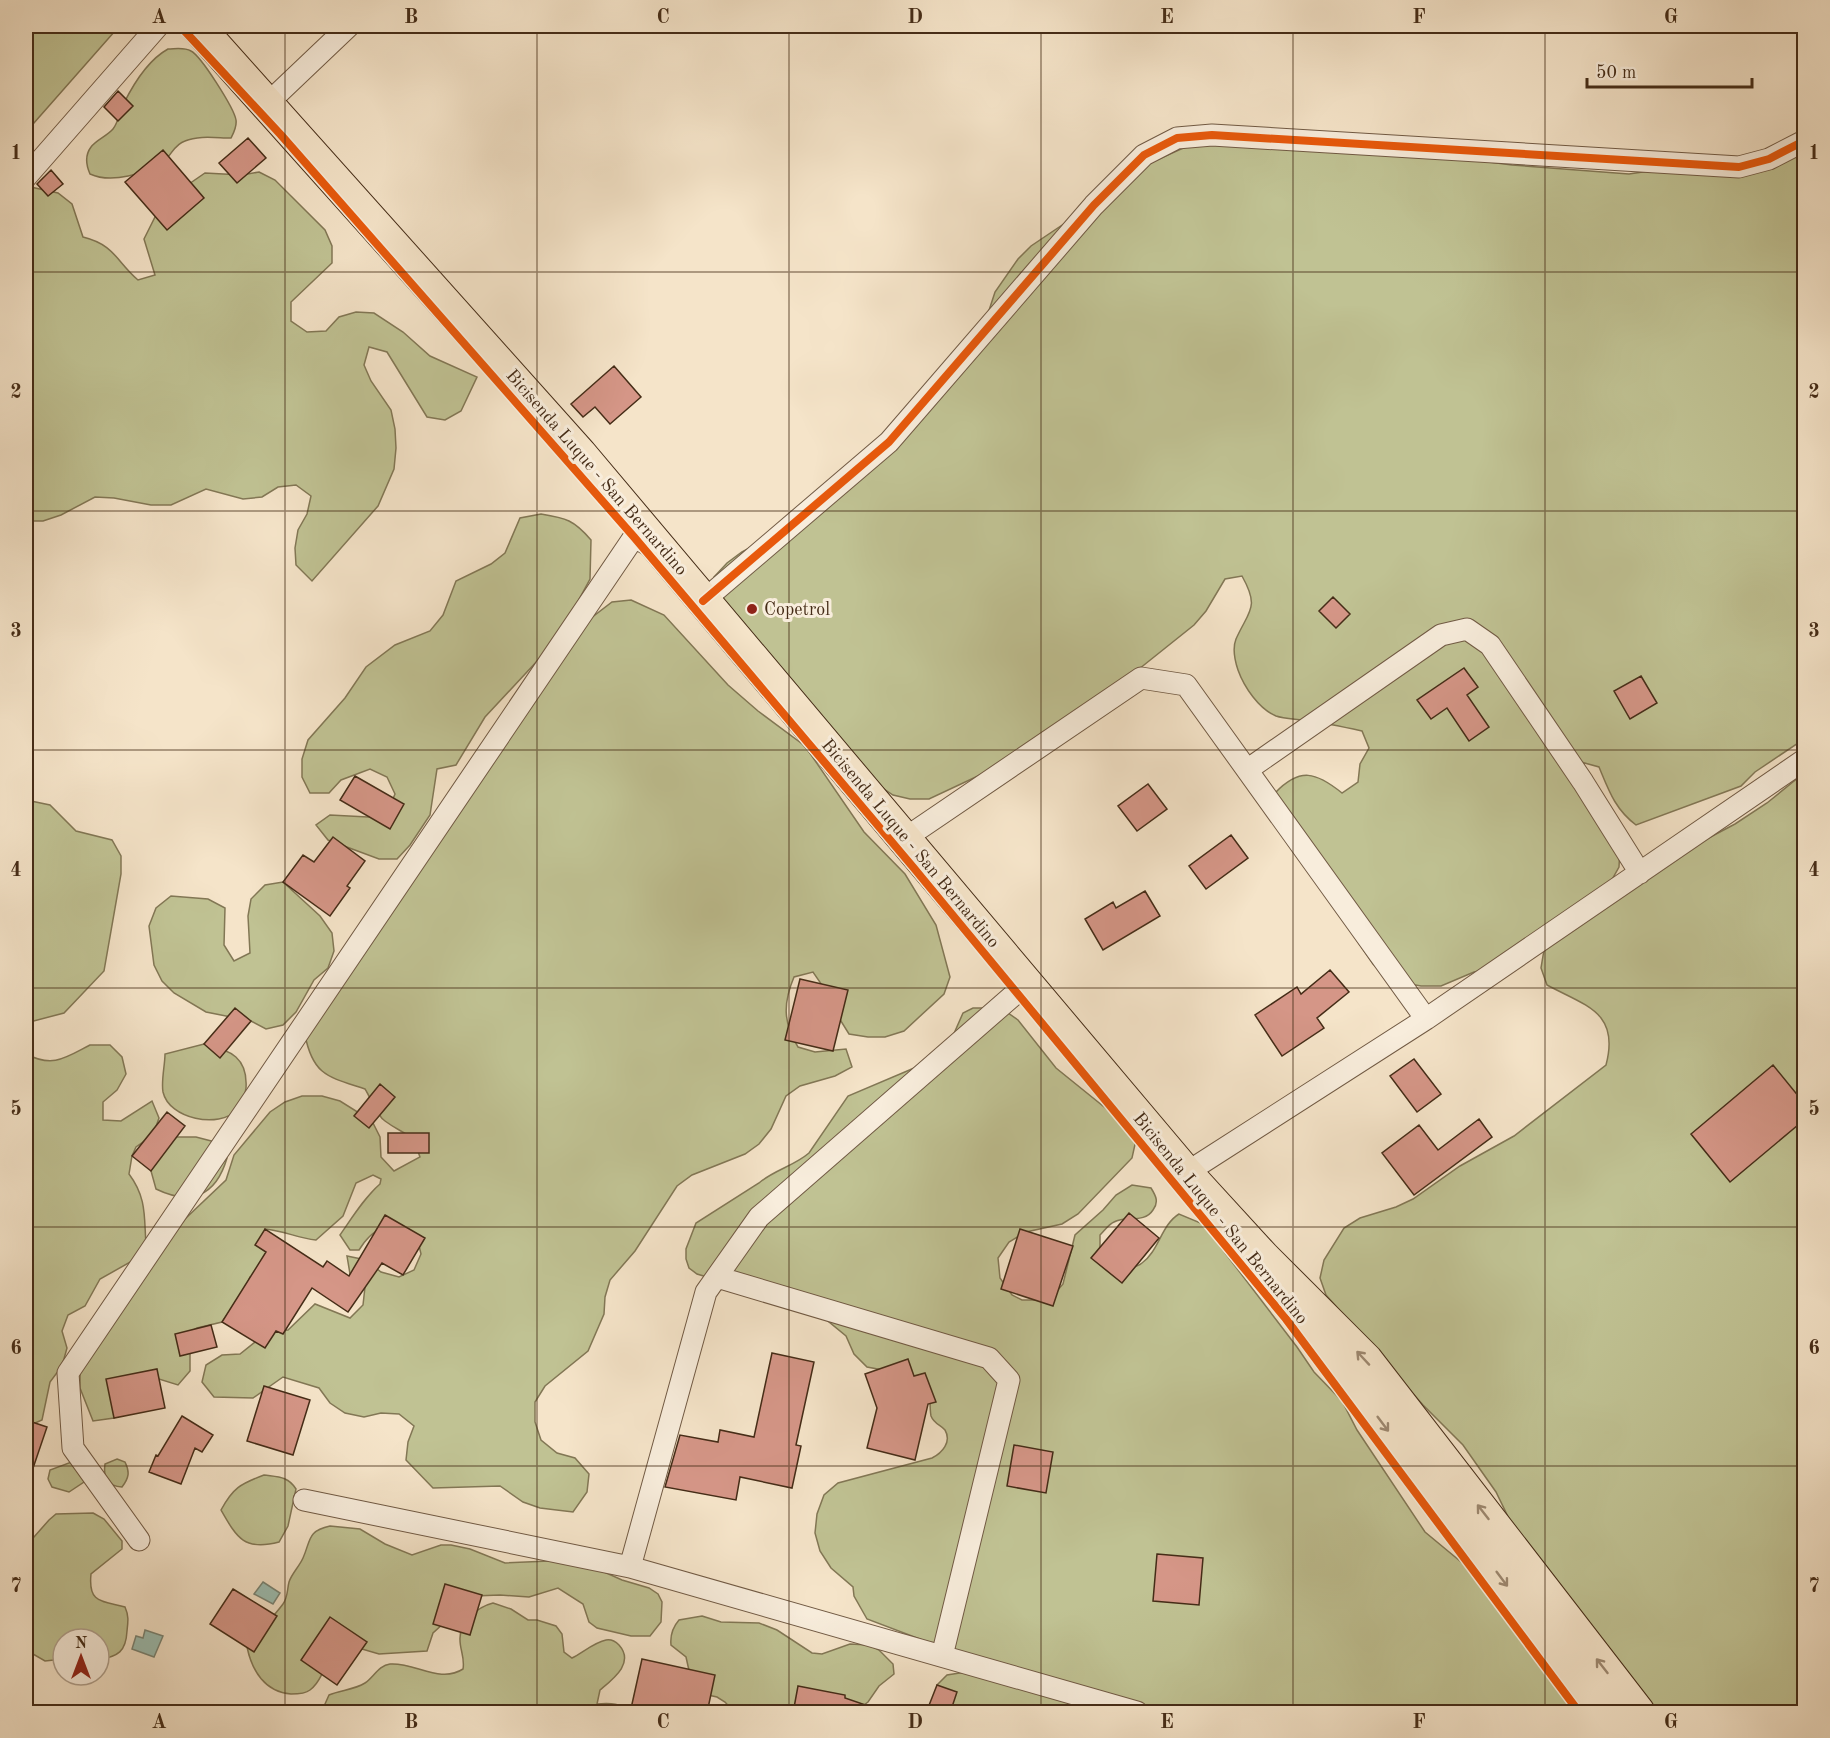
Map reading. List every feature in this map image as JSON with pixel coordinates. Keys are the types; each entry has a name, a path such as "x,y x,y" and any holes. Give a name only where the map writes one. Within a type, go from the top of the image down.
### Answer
{"main road":[{"path":"197,26 580,454 1186,1173 1263,1257 1366,1360 1638,1713"},
{"path":"1263,1257 1342,1371 1604,1713"}],"street":[{"path":"26,177 158,26"},
{"path":"267,104 349,26"},
{"path":"703,601 889,442 1094,206 1144,155 1177,138 1212,135 1739,167 1769,159 1804,141"},
{"path":"139,1540 73,1448 68,1373 634,537 663,552"},
{"path":"1247,770 1441,635 1467,629 1490,645 1583,782 1640,873"},
{"path":"904,839 1142,678 1186,686 1426,1019"},
{"path":"1186,1173 1426,1019 1804,760"},
{"path":"630,1567 706,1292 759,1217 1016,993 1031,990"},
{"path":"717,1277 989,1358 1009,1380 942,1656"},
{"path":"304,1500 630,1567 1137,1713"}],"green space":[{"path":"26,26 115,26 115,31 26,132"},
{"path":"168,49 191,51 209,72 224,94 236,120 236,127 231,138 190,139 179,144 165,160 157,165 128,176 108,178 90,174 87,160 89,150 113,129 137,80 154,59"},
{"path":"1804,137 1804,739 1755,772 1741,786 1636,825 1618,806 1599,767 1581,762 1620,847 1619,867 1610,883 1509,966 1474,972 1441,986 1421,986 1386,976 1373,964 1352,933 1275,793 1292,779 1308,775 1324,780 1342,793 1358,782 1360,764 1369,748 1362,731 1276,716 1253,697 1241,677 1234,655 1236,639 1251,609 1250,595 1242,576 1225,579 1206,611 1194,625 1119,685 995,768 929,799 910,799 893,795 878,785 717,595 714,577 727,563 742,552 819,511 978,344 995,292 1018,259 1031,246 1083,211 1130,172 1201,140 1419,153 1512,165 1629,174 1704,163 1742,163"},
{"path":"259,172 275,180 325,230 332,246 332,263 291,302 291,321 307,332 326,331 339,317 356,312 374,313 403,332 430,356 477,377 461,411 445,420 427,417 387,352 369,347 364,365 371,381 391,410 395,429 394,469 378,506 312,581 296,565 295,548 298,530 307,514 311,496 296,485 278,487 262,497 243,499 206,489 171,505 151,505 95,497 61,515 43,521 26,521 26,186 58,193 72,204 83,237 94,240 109,249 138,280 155,275 144,239 160,207 173,195 205,173 242,175"},
{"path":"541,514 569,521 580,528 591,540 590,579 563,629 552,645 485,717 456,765 437,769 430,815 410,845 397,859 379,859 328,840 316,825 330,815 368,817 387,813 395,794 387,777 370,769 341,780 329,793 310,793 302,777 302,759 308,740 345,698 366,667 395,645 430,631 443,615 456,581 491,564 505,553 520,518"},
{"path":"631,600 664,615 728,685 805,746 864,832 905,874 936,925 950,977 944,994 904,1031 885,1037 868,1037 849,1034 839,1018 833,1001 813,972 794,977 786,1004 786,1013 789,1030 798,1047 815,1052 846,1049 852,1067 835,1076 800,1086 786,1096 771,1129 759,1144 745,1154 692,1175 677,1186 635,1251 610,1280 605,1297 604,1314 588,1351 545,1386 535,1402 535,1422 541,1440 557,1453 575,1458 589,1474 587,1492 573,1512 540,1508 523,1502 500,1486 433,1488 406,1460 408,1442 414,1426 399,1414 381,1413 364,1417 345,1413 330,1403 319,1388 283,1377 253,1398 214,1397 202,1382 206,1365 222,1355 240,1354 269,1331 288,1330 315,1304 350,1318 363,1305 365,1287 350,1274 347,1256 366,1260 381,1272 399,1277 414,1270 421,1254 417,1237 384,1229 372,1234 359,1250 350,1250 340,1235 363,1202 380,1184 381,1179 373,1175 356,1183 343,1216 316,1240 265,1229 267,1276 250,1277 244,1292 222,1322 197,1328 181,1337 190,1353 190,1371 178,1385 143,1374 127,1383 114,1418 93,1421 80,1388 80,1369 129,1288 186,1218 226,1180 234,1155 270,1112 285,1102 302,1096 322,1096 340,1101 372,1121 380,1137 381,1157 394,1171 420,1157 414,1142 407,1134 379,1115 365,1089 332,1077 318,1067 308,1049 305,1035 582,625 612,602"},
{"path":"1804,773 1804,1712 1645,1712 1513,1527 1496,1492 1463,1445 1423,1405 1326,1295 1320,1278 1324,1260 1344,1228 1360,1218 1413,1199 1460,1166 1514,1136 1606,1065 1609,1047 1604,1022 1586,1006 1547,985 1541,968 1544,950 1665,861 1735,824 1767,803"},
{"path":"26,802 50,805 76,831 112,840 121,856 121,874 104,971 64,1013 26,1023"},
{"path":"283,882 320,916 332,933 334,951 328,968 314,980 296,1012 283,1025 266,1029 251,1021 206,1012 174,993 162,981 154,965 149,926 156,908 171,896 208,899 225,908 224,945 234,961 250,953 248,916 251,899 265,885"},
{"path":"973,1008 1001,1008 1018,1020 1056,1068 1124,1123 1136,1140 1132,1158 1078,1214 1062,1224 1026,1232 1009,1242 998,1258 1000,1278 1012,1295 1022,1300 1051,1298 1063,1284 1075,1235 1116,1195 1132,1185 1151,1188 1156,1199 1153,1210 1145,1217 1114,1222 1100,1235 1100,1253 1124,1269 1138,1265 1148,1258 1168,1225 1179,1214 1203,1224 1314,1372 1342,1401 1357,1430 1425,1532 1472,1571 1508,1611 1549,1672 1584,1712 941,1712 937,1685 947,1675 966,1672 943,1645 925,1641 867,1619 854,1596 853,1587 831,1568 820,1551 815,1533 817,1514 824,1495 838,1483 932,1458 942,1450 947,1443 947,1434 931,1416 930,1397 904,1374 867,1367 854,1354 846,1336 818,1313 781,1299 697,1274 689,1268 686,1249 696,1223 809,1153 848,1096 933,1060 948,1047 963,1013"},
{"path":"204,1044 222,1049 236,1057 241,1062 246,1078 245,1094 239,1108 229,1116 219,1119 207,1120 184,1115 167,1101 163,1092 165,1054"},
{"path":"90,1045 110,1045 122,1057 126,1074 117,1090 103,1102 103,1120 121,1121 152,1101 159,1118 153,1135 136,1147 129,1174 142,1200 146,1245 134,1260 100,1279 85,1306 68,1315 62,1331 67,1348 62,1366 50,1382 42,1420 26,1427 26,1054 52,1061"},
{"path":"177,1137 196,1137 215,1142 227,1158 216,1181 201,1194 180,1197 156,1189 151,1171 154,1154"},
{"path":"117,1459 125,1462 128,1469 127,1478 122,1487 110,1483 105,1473 105,1464"},
{"path":"74,1461 87,1473 84,1482 69,1492 52,1487 48,1479 50,1470"},
{"path":"264,1475 286,1479 296,1489 288,1526 279,1542 257,1545 237,1535 221,1510 238,1488"},
{"path":"93,1513 104,1519 122,1541 122,1549 91,1574 94,1596 103,1602 125,1607 127,1613 125,1644 116,1655 111,1657 111,1627 51,1627 51,1660 45,1661 26,1650 26,1546 56,1514"},
{"path":"330,1526 360,1529 385,1544 412,1555 441,1545 451,1545 470,1549 505,1563 573,1560 622,1580 649,1588 658,1594 662,1602 661,1622 650,1636 631,1636 597,1628 589,1622 583,1604 558,1588 529,1597 474,1596 433,1633 427,1651 379,1654 362,1649 331,1649 321,1677 310,1690 298,1694 282,1692 267,1685 261,1679 252,1664 247,1647 285,1601 290,1579 303,1558 313,1534"},
{"path":"493,1603 511,1609 528,1620 537,1620 556,1626 562,1634 564,1652 572,1658 602,1641 616,1642 625,1658 616,1676 600,1690 597,1704 615,1704 631,1712 328,1712 325,1704 329,1695 361,1685 386,1665 399,1664 445,1674 463,1669 460,1640 462,1628 475,1612"},
{"path":"702,1616 721,1622 759,1623 777,1630 812,1653 822,1654 850,1644 869,1645 879,1650 893,1664 894,1674 879,1686 868,1702 861,1707 798,1701 792,1712 734,1712 725,1702 708,1695 690,1675 686,1657 671,1645 672,1632 679,1620"}],"water":[{"path":"263,1582 280,1593 273,1604 254,1594"},
{"path":"145,1630 163,1636 154,1657 132,1649 136,1636 143,1638"}],"building":[{"path":"118,91 133,106 118,121 104,107"},
{"path":"248,138 266,158 237,183 219,163"},
{"path":"163,150 204,198 167,230 125,182"},
{"path":"51,170 63,184 48,196 37,184"},
{"path":"614,366 641,397 610,424 595,407 583,417 571,404"},
{"path":"1333,597 1350,614 1336,628 1319,611"},
{"path":"1464,668 1478,687 1467,695 1489,727 1469,741 1447,708 1431,719 1417,700"},
{"path":"1641,676 1657,703 1630,719 1614,691"},
{"path":"355,776 404,804 390,829 340,800"},
{"path":"1148,784 1167,809 1137,831 1118,806"},
{"path":"1231,835 1248,858 1206,889 1189,866"},
{"path":"333,837 365,861 347,886 350,888 330,916 283,882 303,855 314,862"},
{"path":"1145,891 1160,916 1103,950 1085,919 1113,902 1116,908"},
{"path":"1330,970 1349,992 1317,1018 1324,1028 1282,1056 1255,1015 1297,987 1301,994"},
{"path":"800,979 848,990 833,1051 785,1040"},
{"path":"235,1008 251,1021 220,1058 204,1044"},
{"path":"1414,1059 1441,1094 1417,1112 1390,1076"},
{"path":"1773,1065 1804,1103 1804,1120 1730,1182 1691,1134"},
{"path":"380,1084 395,1097 369,1128 354,1116"},
{"path":"167,1112 185,1126 151,1171 132,1156"},
{"path":"1479,1119 1492,1137 1414,1195 1382,1153 1419,1125 1438,1150"},
{"path":"388,1133 429,1133 429,1153 388,1153"},
{"path":"1129,1213 1159,1238 1122,1283 1091,1258"},
{"path":"385,1215 425,1238 403,1275 382,1263 348,1312 312,1288 283,1334 276,1331 265,1348 222,1322 266,1252 255,1245 265,1229 323,1267 327,1261 349,1276"},
{"path":"1020,1229 1073,1246 1053,1306 1001,1289"},
{"path":"211,1325 217,1347 180,1356 175,1334"},
{"path":"772,1353 814,1362 796,1445 801,1446 792,1488 740,1477 736,1500 665,1487 680,1435 718,1442 720,1430 754,1437"},
{"path":"908,1359 914,1376 925,1373 936,1402 928,1404 915,1460 867,1448 877,1408 865,1374"},
{"path":"157,1369 165,1408 114,1418 106,1379"},
{"path":"264,1386 310,1400 293,1455 247,1441"},
{"path":"182,1416 213,1435 202,1452 195,1448 181,1484 149,1472 156,1455 158,1456"},
{"path":"26,1420 47,1427 29,1480 26,1480"},
{"path":"1014,1445 1053,1452 1046,1493 1007,1486"},
{"path":"1157,1554 1203,1558 1199,1605 1153,1601"},
{"path":"445,1584 482,1595 470,1635 433,1624"},
{"path":"233,1589 277,1616 254,1652 210,1624"},
{"path":"330,1617 367,1642 337,1685 301,1660"},
{"path":"642,1659 715,1675 707,1713 630,1713"},
{"path":"937,1685 957,1692 950,1713 926,1713"},
{"path":"798,1686 845,1695 845,1698 880,1710 879,1713 793,1713"}],"cycle path":[{"name":"Bicisenda Luque - San Bernardino","path":"180,26 281,135 634,537 913,867 1286,1319 1579,1712"},
{"path":"703,601 889,442 1094,205 1144,155 1177,138 1212,135 1739,167 1769,159 1804,141"}],"place":[{"name":"Copetrol","path":"752,609"}]}
